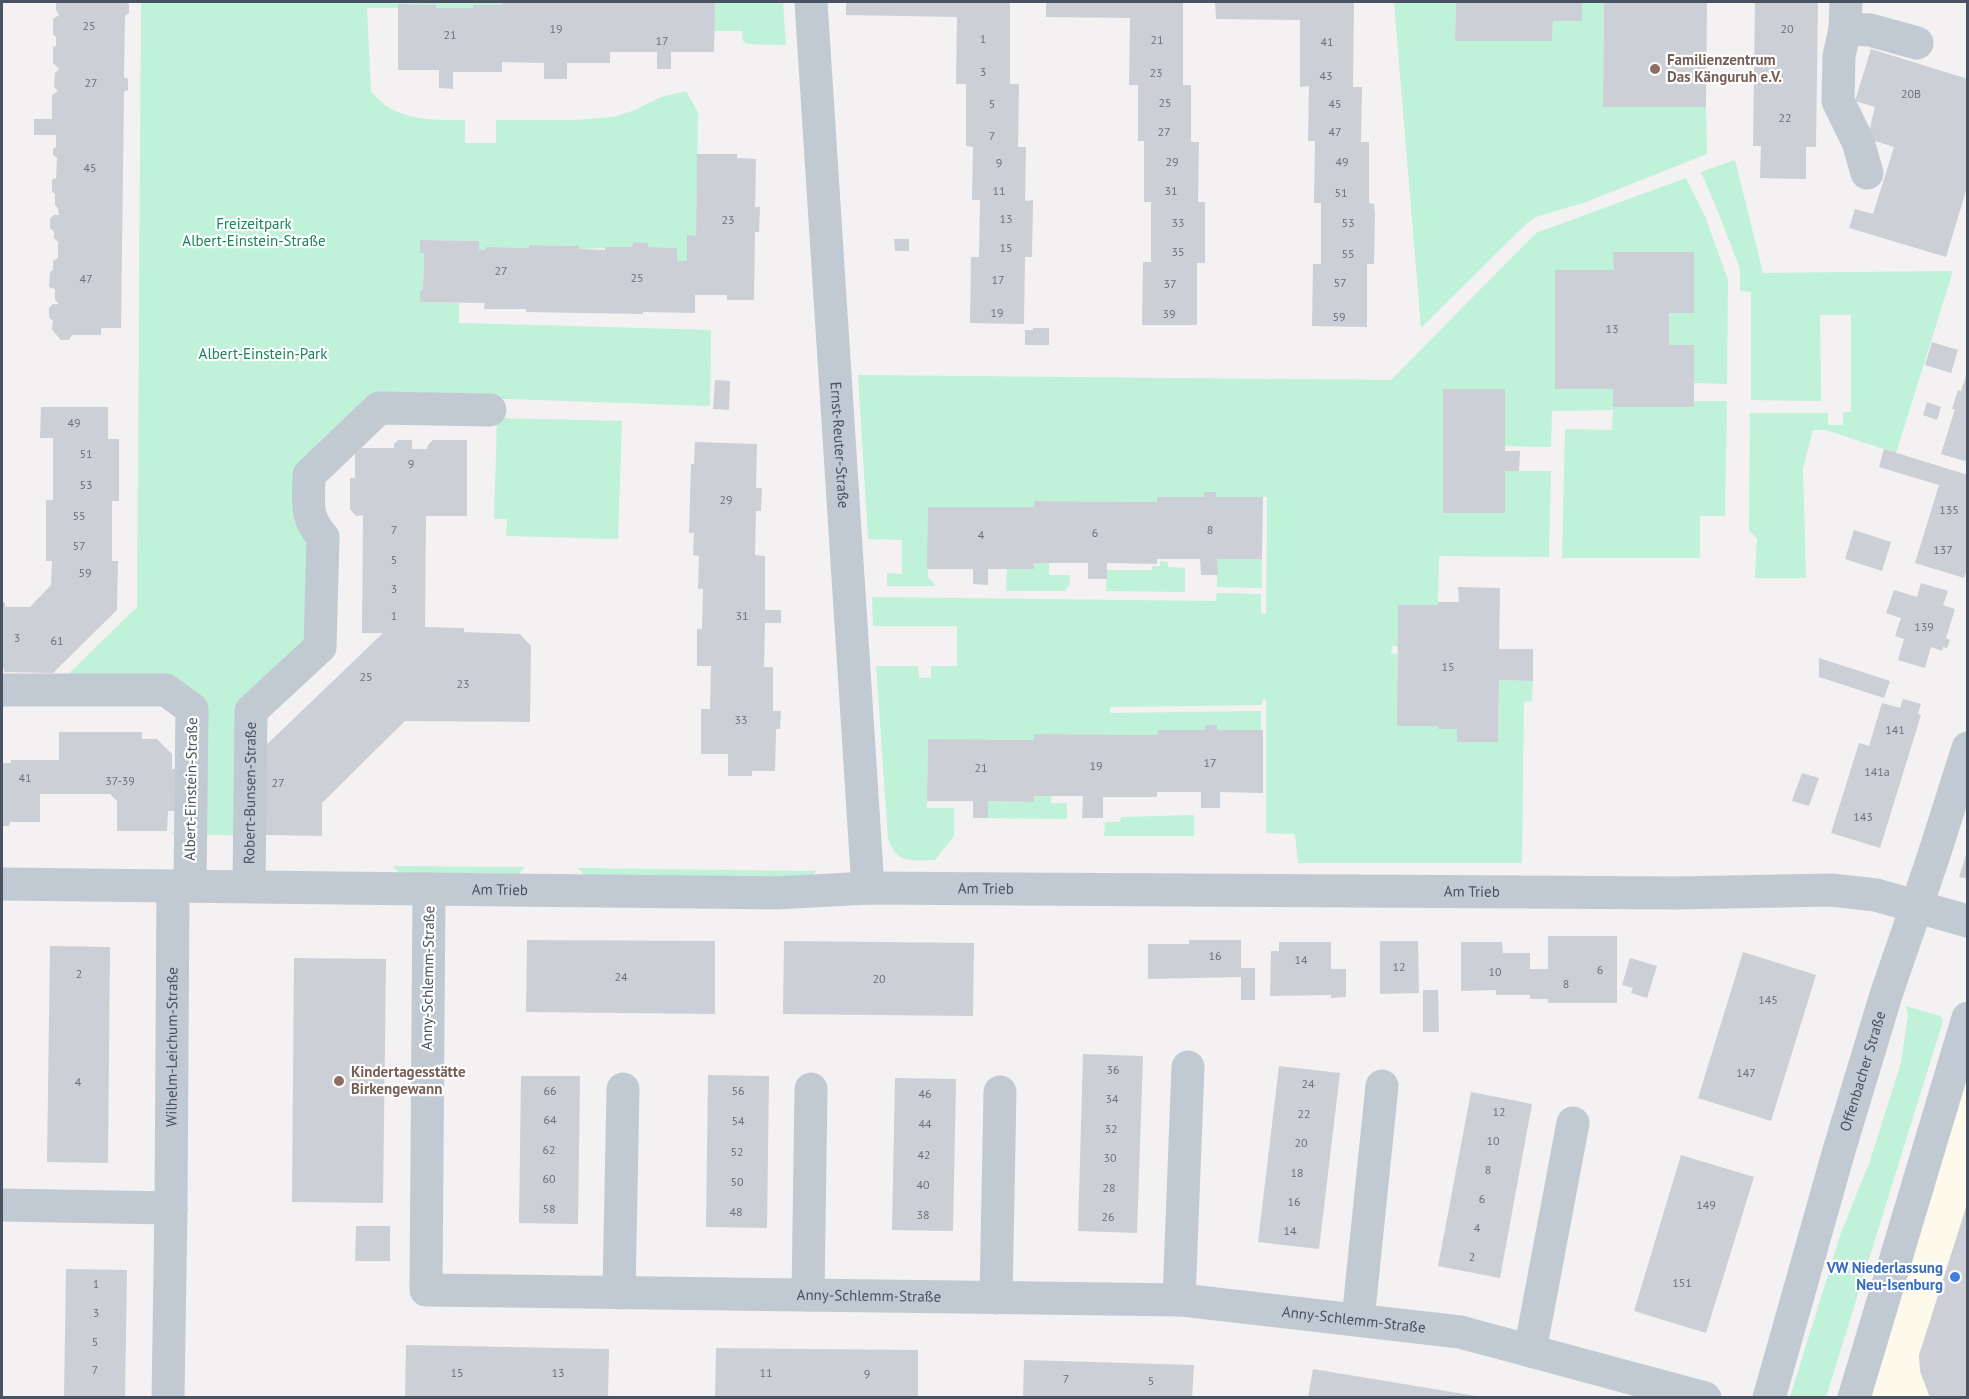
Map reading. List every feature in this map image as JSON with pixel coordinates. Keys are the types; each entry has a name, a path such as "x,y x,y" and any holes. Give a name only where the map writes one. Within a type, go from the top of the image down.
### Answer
{"street":[{"name":"Ernst-Reuter-Straße","path":"811,2 868,888"},
{"path":"1867,173 1858,142 1838,101 1839,56 1845,16 1870,30 1917,44"},
{"name":"Robert-Bunsen-Straße","path":"249,885 251,711 320,647 323,537 314,526 309,512 309,475 379,408 490,410"},
{"name":"Albert-Einstein-Straße","path":"2,690 166,690 192,709 181,886"},
{"name":"Offenbacher Straße","path":"1769,1398 1886,995 1968,748"},
{"name":"Am Trieb","path":"2,884 249,885 777,893 868,888 1682,906 1831,890 1876,895 1968,921"},
{"name":"Wilhelm-Leichum-Straße","path":"168,1398 171,1208 181,886"},
{"name":"Anny-Schlemm-Straße","path":"429,889 426,1290 1179,1300 1460,1332 1705,1398"},
{"path":"1854,1398 1968,1018"},
{"path":"1179,1300 1188,1067"},
{"path":"1358,1320 1382,1086"},
{"path":"619,1293 623,1089"},
{"path":"808,1295 811,1089"},
{"path":"996,1298 1000,1092"},
{"path":"1530,1351 1573,1123"},
{"path":"2,1205 171,1208"}],"shaded area":[{"path":"1967,1073 1967,1397 1867,1397"}],"green space":[{"name":"Albert-Einstein-Park","path":"141,2 502,2 502,5 474,5 473,8 436,8 436,5 399,4 399,8 367,8 371,92 384,105 402,114 428,119 465,120 465,143 496,143 496,120 576,120 614,117 661,97 686,91 698,112 696,236 687,236 687,261 677,261 677,248 648,247 647,243 633,242 632,247 579,249 579,246 529,245 529,248 486,247 485,250 479,250 478,241 420,240 424,253 423,290 420,290 420,302 459,303 459,323 711,330 710,406 389,395 315,476 328,647 257,720 255,836 171,834 180,825 180,719 161,701 61,681 137,607"},
{"path":"715,2 783,2 786,45 748,44 743,41 742,31 714,31"},
{"path":"1394,2 1456,2 1455,41 1552,41 1553,21 1582,21 1582,2 1604,2 1603,107 1706,107 1707,154 1586,202 1536,217 1527,223 1421,328"},
{"path":"1735,160 1763,273 1953,271 1896,453 1826,430 1813,430 1803,468 1806,578 1755,578 1757,538 1749,531 1750,413 1828,413 1828,425 1843,425 1843,412 1851,412 1851,315 1820,315 1821,401 1751,400 1751,292 1740,291 1740,269 1701,172"},
{"path":"1686,178 1705,216 1728,280 1727,384 1694,383 1694,345 1669,345 1669,313 1694,313 1694,252 1614,252 1613,407 1694,407 1694,401 1727,401 1725,516 1700,516 1700,558 1562,558 1565,429 1612,430 1613,410 1552,411 1551,447 1505,446 1505,389 1443,513 1504,513 1505,471 1551,471 1549,557 1439,556 1438,605 1398,605 1398,646 1392,646 1391,653 1397,654 1398,726 1438,726 1438,729 1457,729 1458,742 1498,742 1499,680 1533,681 1532,701 1524,702 1522,863 1298,863 1295,834 1266,833 1266,700 1263,699 1262,705 1110,707 1110,713 1261,711 1261,730 1217,730 1205,725 1205,730 1158,730 1157,735 1035,734 1034,740 928,739 927,808 954,808 954,836 935,860 906,859 896,853 888,838 876,666 918,666 919,678 931,678 931,666 957,666 957,626 873,626 872,597 1216,601 1217,593 1261,594 1261,613 1266,614 1267,497 1216,497 1216,492 1205,492 1204,497 1157,497 1157,502 1034,501 1034,507 928,507 928,577 936,586 887,586 887,573 902,574 902,540 868,539 858,375 1391,380 1536,233"},
{"path":"497,418 622,421 618,539 506,536 507,519 494,519"},
{"path":"1217,559 1262,559 1262,588 1217,587"},
{"path":"1160,561 1168,562 1168,567 1185,568 1185,592 1106,591 1107,570 1152,570 1152,566 1160,566"},
{"path":"1033,563 1049,563 1049,575 1070,575 1070,584 1065,591 1006,591 1007,569 1033,569"},
{"path":"1034,796 1051,796 1051,803 1067,803 1067,819 988,818 988,801 1033,802"},
{"path":"1194,815 1194,836 1104,836 1105,822 1120,822 1121,817"},
{"path":"393,866 525,867 515,878 402,877"},
{"path":"578,868 817,870 810,881 588,879"},
{"path":"1906,1006 1940,1016 1943,1021 1826,1397 1790,1397 1841,1233 1870,1161 1901,1063 1908,1015"}],"building":[{"path":"56,2 126,2 129,4 129,13 125,16 124,77 128,79 128,90 124,92 121,328 101,328 101,335 72,335 69,340 61,340 52,330 53,321 49,317 49,308 53,304 59,304 55,300 55,289 49,287 53,261 58,258 58,242 50,228 50,218 59,215 55,205 55,194 52,191 52,180 56,178 57,158 53,155 53,149 56,147 56,135 34,135 34,119 52,119 52,95 58,91 54,87 55,73 59,69 53,63 53,47 56,46 56,37 53,34 53,19 59,15"},
{"path":"502,2 715,2 714,52 671,52 671,69 657,69 657,52 610,52 610,63 567,63 567,79 544,79 544,63 502,62 502,72 453,72 453,89 439,88 439,70 398,70 398,4 436,5 436,8 473,8 473,5 502,5"},
{"path":"846,2 1010,2 1010,84 1019,84 1018,147 1026,147 1025,201 1033,200 1032,257 1025,257 1024,324 970,323 971,257 979,257 980,200 972,200 973,147 966,146 966,84 956,84 957,17 846,15"},
{"path":"1046,2 1183,2 1183,85 1191,85 1191,142 1199,142 1198,202 1205,202 1205,263 1197,263 1197,325 1142,325 1143,262 1151,262 1151,202 1144,202 1144,141 1138,141 1138,85 1129,85 1130,18 1046,17"},
{"path":"1215,2 1354,2 1353,87 1362,87 1361,142 1369,142 1369,203 1374,204 1375,213 1374,264 1367,264 1367,327 1312,326 1313,264 1321,264 1321,203 1314,203 1315,141 1308,141 1309,86 1300,87 1300,20 1216,19"},
{"path":"1456,2 1582,2 1582,21 1553,21 1552,41 1455,41"},
{"name":"Familienzentrum Das Känguruh e.V.","path":"1604,2 1707,2 1706,107 1603,107"},
{"path":"1755,2 1818,2 1816,147 1806,147 1806,179 1760,178 1761,146 1753,146"},
{"path":"1871,49 1968,79 1968,184 1946,257 1849,228 1855,209 1873,214 1894,147 1872,140 1869,132 1875,107 1855,101"},
{"path":"697,154 737,154 737,158 756,159 755,207 760,207 759,232 755,232 754,300 727,300 727,295 695,295 695,313 643,312 643,314 526,312 526,309 484,309 485,303 420,302 420,290 423,290 424,253 420,253 420,240 479,241 479,250 485,250 486,247 529,248 529,245 579,246 579,249 605,250 605,247 632,247 633,242 648,243 648,247 677,248 677,261 687,261 687,235 696,236"},
{"path":"894,239 909,239 909,251 895,251"},
{"path":"1613,252 1694,252 1694,313 1669,313 1669,345 1694,345 1694,407 1613,407 1613,389 1555,389 1555,270 1614,270"},
{"path":"1033,328 1049,328 1049,345 1025,345 1025,330 1033,330"},
{"path":"1932,342 1958,350 1951,373 1925,365"},
{"path":"1967,373 1968,462 1941,454 1955,409 1952,409 1958,390 1961,391"},
{"path":"715,380 730,381 729,410 713,409"},
{"path":"1443,389 1505,389 1505,451 1520,451 1519,471 1505,471 1505,513 1443,513"},
{"path":"1927,402 1941,407 1937,420 1923,415"},
{"path":"41,407 108,407 108,439 119,439 119,501 112,501 112,561 118,561 117,610 53,673 4,672 2,668 2,602 5,603 5,607 30,607 51,585 52,561 46,561 46,500 53,500 53,438 40,438"},
{"path":"398,440 412,440 412,449 427,449 433,440 467,440 467,516 426,516 425,627 464,628 464,632 520,634 531,646 530,722 405,721 322,803 322,836 266,835 260,751 383,633 362,633 363,515 356,516 350,509 350,478 355,478 355,448 394,448"},
{"path":"695,442 757,444 756,488 762,488 761,511 756,511 755,555 765,556 765,610 781,610 781,623 765,623 764,667 773,667 773,711 781,711 780,729 776,729 775,771 752,771 752,776 728,776 728,754 701,754 701,709 710,709 711,666 697,666 697,629 702,629 703,589 698,589 699,556 693,555 694,533 689,533 691,464 694,464"},
{"path":"1884,449 1968,475 1968,566 1964,578 1915,563 1939,485 1879,467"},
{"path":"1204,492 1216,492 1216,497 1263,497 1262,559 1217,559 1218,575 1201,575 1200,559 1157,559 1157,564 1107,563 1107,579 1088,579 1088,563 1033,563 1034,569 988,569 988,585 973,584 973,569 927,569 928,507 1034,507 1034,501 1157,502 1157,497 1204,497"},
{"path":"1854,530 1891,542 1882,571 1845,559"},
{"path":"1921,583 1948,591 1943,605 1955,609 1946,638 1950,640 1947,648 1943,647 1942,651 1931,647 1925,668 1898,660 1904,639 1895,636 1901,618 1886,613 1894,590 1917,597"},
{"path":"1458,587 1500,588 1499,649 1533,649 1533,681 1499,680 1498,742 1457,742 1457,729 1438,729 1438,726 1397,726 1398,605 1438,605 1438,602 1459,602"},
{"path":"1819,658 1890,681 1884,698 1819,677"},
{"path":"1903,699 1921,704 1918,714 1921,715 1880,848 1831,833 1859,743 1869,746 1882,703 1900,708"},
{"path":"1205,725 1217,725 1217,730 1263,730 1263,793 1220,792 1220,808 1201,808 1201,792 1157,792 1157,797 1103,797 1103,818 1082,818 1083,796 1034,796 1034,802 988,801 988,818 973,818 973,801 927,801 928,739 1034,740 1034,734 1157,735 1158,730 1205,730"},
{"path":"59,732 142,732 142,739 157,739 172,754 172,769 180,769 180,811 168,811 167,831 117,831 117,801 110,794 40,794 40,822 10,822 9,826 2,826 2,763 11,763 11,760 59,760"},
{"path":"1802,773 1819,778 1809,806 1792,801"},
{"path":"1968,852 1968,879 1959,877"},
{"path":"1548,936 1617,936 1617,1003 1548,1003 1548,999 1530,999 1530,995 1496,995 1496,990 1461,991 1461,942 1502,942 1503,953 1530,953 1530,969 1548,969"},
{"path":"527,940 715,941 715,1014 526,1012"},
{"path":"1189,940 1241,940 1241,968 1255,968 1255,1000 1241,1000 1241,977 1148,979 1148,944 1189,944"},
{"path":"784,941 974,943 973,1016 783,1014"},
{"path":"1380,941 1418,941 1419,993 1380,994"},
{"path":"1279,942 1331,942 1331,969 1346,969 1346,997 1331,998 1331,995 1270,996 1271,951 1279,951"},
{"path":"50,946 110,947 108,1163 47,1162"},
{"path":"1743,952 1816,975 1771,1121 1698,1098"},
{"name":"Kindertagesstätte Birkengewann","path":"294,958 386,959 383,1203 292,1202"},
{"path":"1630,958 1657,966 1647,998 1631,993 1633,988 1622,985"},
{"path":"1423,990 1438,990 1439,1032 1423,1032"},
{"path":"1083,1054 1143,1056 1137,1233 1078,1231"},
{"path":"1279,1066 1340,1073 1319,1249 1258,1242"},
{"path":"708,1075 769,1076 767,1228 706,1227"},
{"path":"521,1076 580,1076 578,1224 519,1223"},
{"path":"895,1078 956,1079 953,1231 892,1230"},
{"path":"1471,1092 1532,1104 1500,1278 1438,1266"},
{"path":"1681,1155 1754,1177 1706,1333 1634,1311"},
{"name":"VW Niederlassung Neu-Isenburg","path":"1968,1201 1968,1398 1930,1398 1920,1371 1919,1355"},
{"path":"356,1226 390,1226 390,1261 355,1261"},
{"path":"66,1269 127,1270 125,1398 64,1398"},
{"path":"406,1345 609,1349 608,1398 405,1398"},
{"path":"716,1348 918,1350 918,1398 715,1398"},
{"path":"1024,1360 1194,1365 1192,1398 1023,1398"},
{"path":"1313,1369 1476,1396 1476,1398 1308,1398"}],"place":[{"name":"Familienzentrum Das Känguruh e.V.","path":"1655,69"},
{"name":"Kindertagesstätte Birkengewann","path":"339,1081"},
{"name":"VW Niederlassung Neu-Isenburg","path":"1955,1277"}],"park label":[{"name":"Freizeitpark Albert-Einstein-Straße","path":"254,232"}]}
